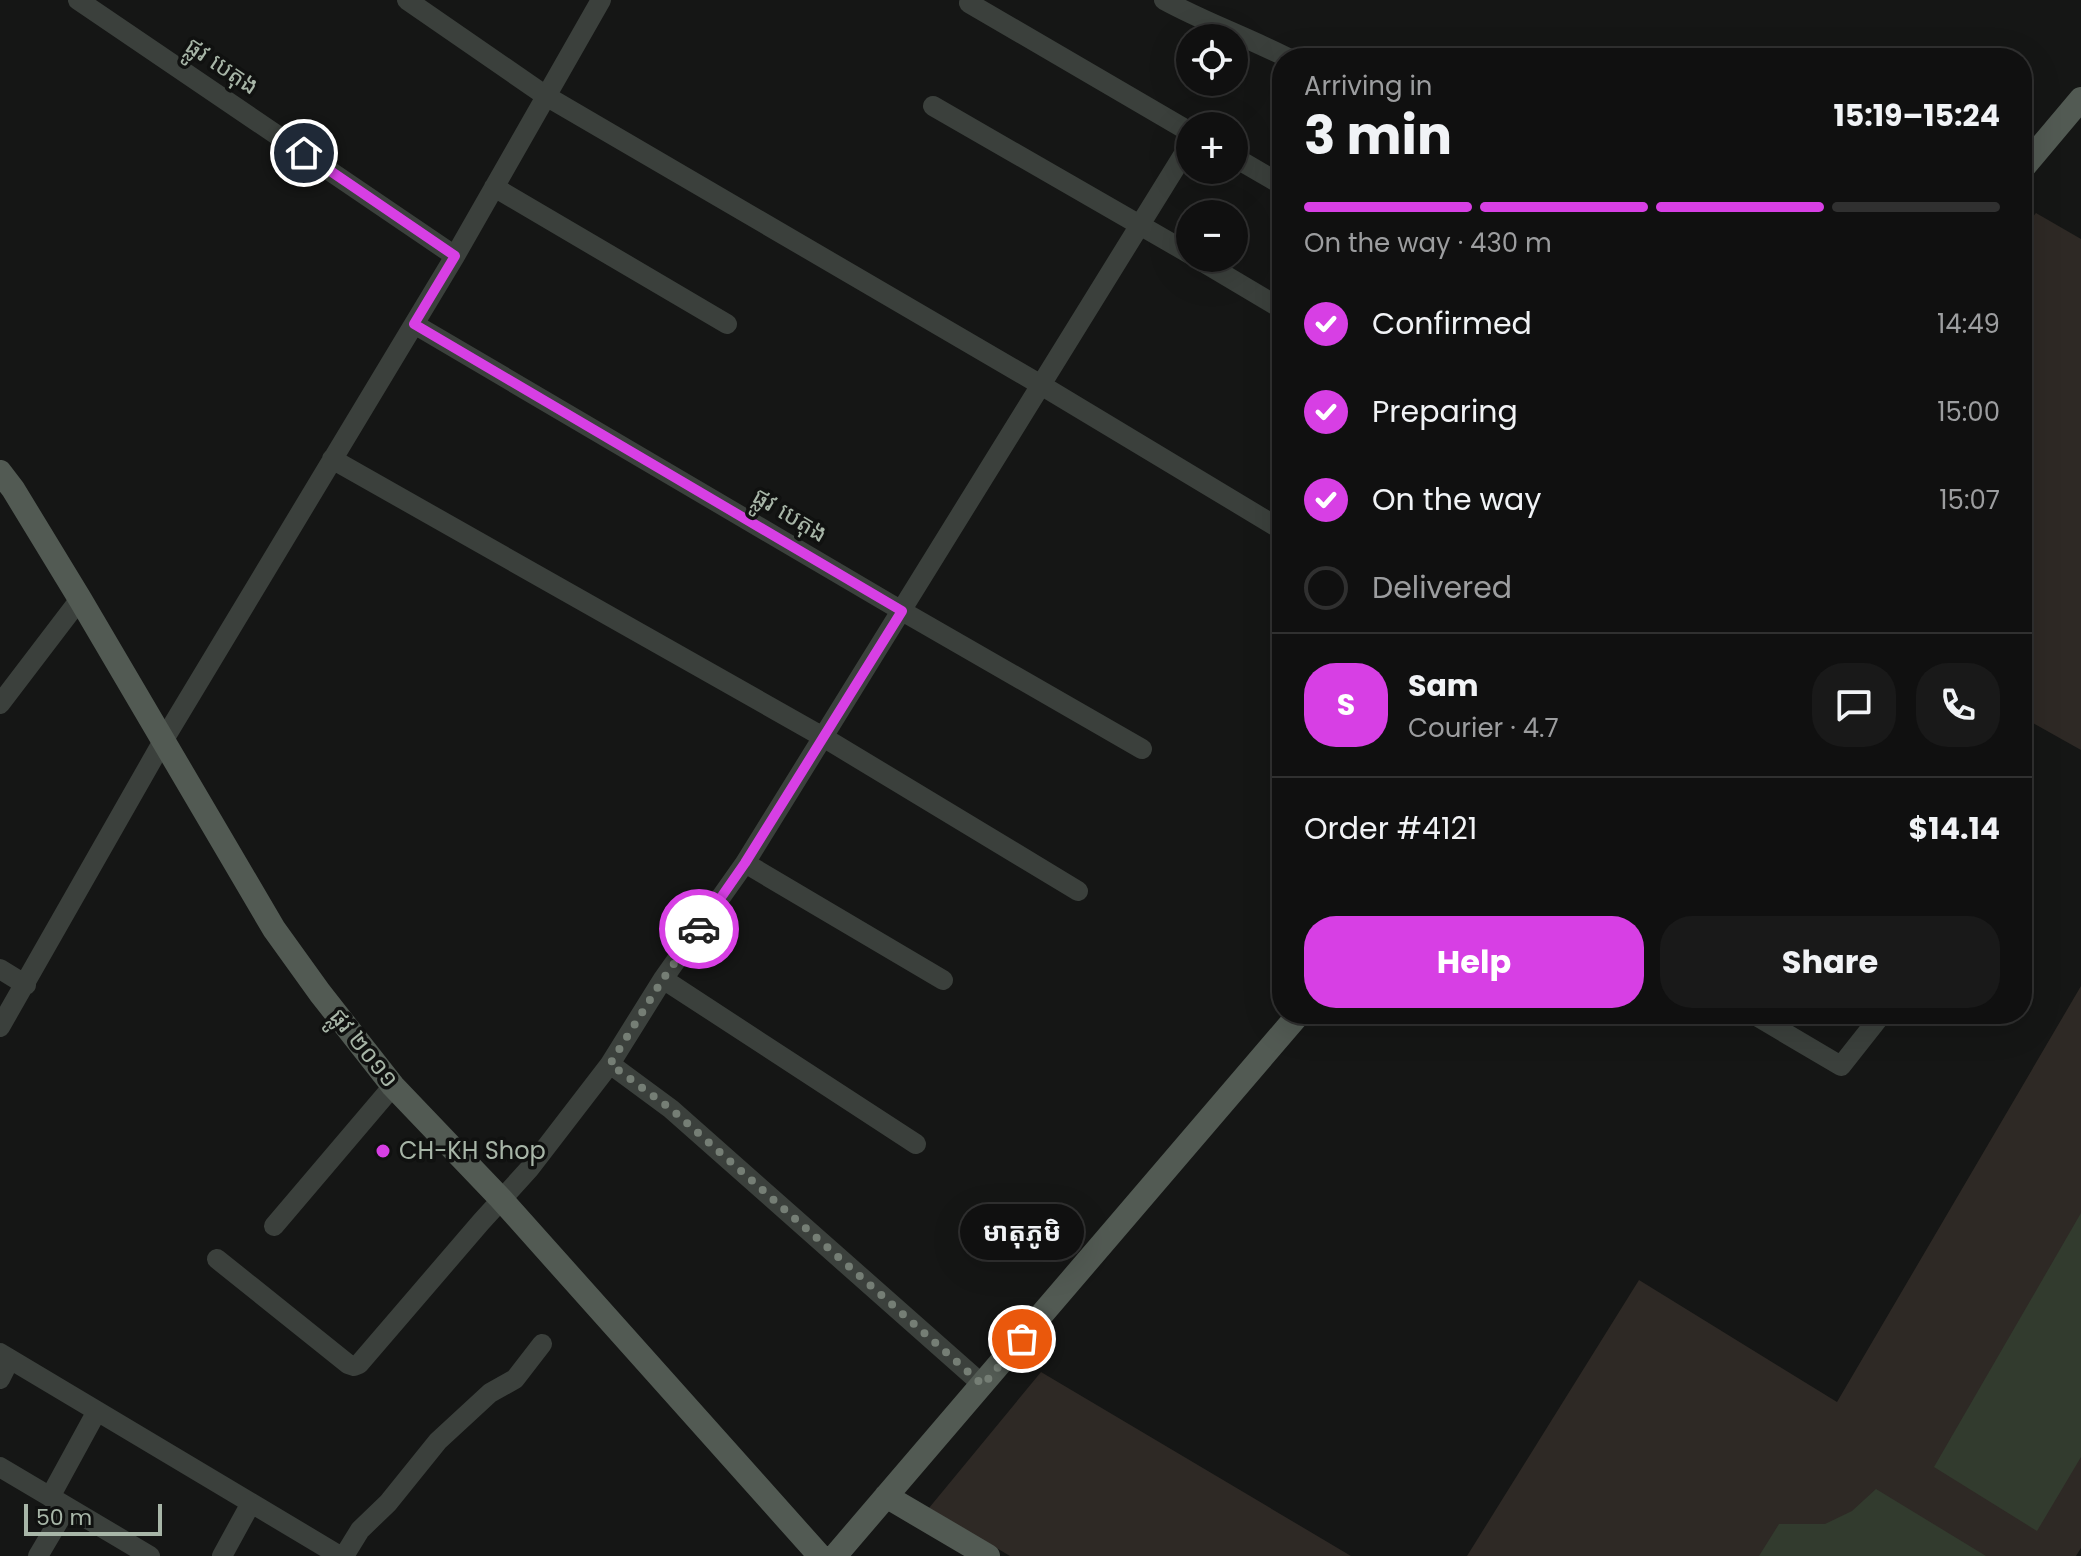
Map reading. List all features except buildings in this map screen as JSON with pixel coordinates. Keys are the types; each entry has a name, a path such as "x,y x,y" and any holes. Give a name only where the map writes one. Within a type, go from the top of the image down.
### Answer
{"main road":[{"path":"2032,157 2081,99"},
{"name":"ផ្លូវ ២០១១","path":"0,472 80,599 274,929 320,993 393,1086 501,1199 820,1556"},
{"path":"835,1556 1290,1024"},
{"path":"886,1496 988,1556"}],"street":[{"name":"ផ្លូវ បេតុង","path":"78,0 455,256"},
{"path":"407,0 546,96 1041,385 1272,524"},
{"path":"0,1027 163,741 455,256 601,0"},
{"path":"1164,0 1272,50"},
{"path":"969,3 1176,124"},
{"path":"933,106 1176,246"},
{"path":"1248,165 1272,179"},
{"path":"217,1259 348,1364 356,1366 530,1168 610,1064 663,979 745,863 1176,166"},
{"path":"494,187 727,324"},
{"path":"1220,272 1272,303"},
{"name":"ផ្លូវ បេតុង","path":"414,324 1142,749"},
{"path":"332,459 823,737 1078,891"},
{"path":"0,704 80,599"},
{"path":"745,863 943,980"},
{"path":"0,969 26,985"},
{"path":"663,979 916,1144"},
{"path":"1770,1024 1841,1066 1875,1024"},
{"path":"610,1064 671,1109 983,1385"},
{"path":"274,1226 393,1086"},
{"path":"0,1379 5,1356 342,1556 360,1530 388,1503 438,1441 490,1393 515,1379 542,1344"},
{"path":"38,1556 97,1411"},
{"path":"0,1467 142,1554"},
{"path":"222,1556 251,1503"}],"shaded area":[{"path":"2036,213 2081,239 2081,750 2032,723 2032,218"},
{"path":"2081,986 2081,1548 2076,1556 1467,1556 1639,1280 1837,1402"},
{"path":"2081,1213 2081,1457 2037,1531 1934,1467"},
{"path":"1041,1372 1351,1556 1010,1556 929,1508"},
{"path":"1876,1489 1986,1556 1759,1556 1779,1524 1825,1524 1852,1511"}],"way so far":[{"path":"699,929 663,979 610,1064 671,1109 983,1385 1022,1339"}],"place":[{"name":"CH-KH Shop","path":"383,1151"},
{"name":"មាតុភូមិ","path":"1022,1339"}],"route":[{"path":"304,153 455,256 414,324 902,611 745,863 699,929"}]}
